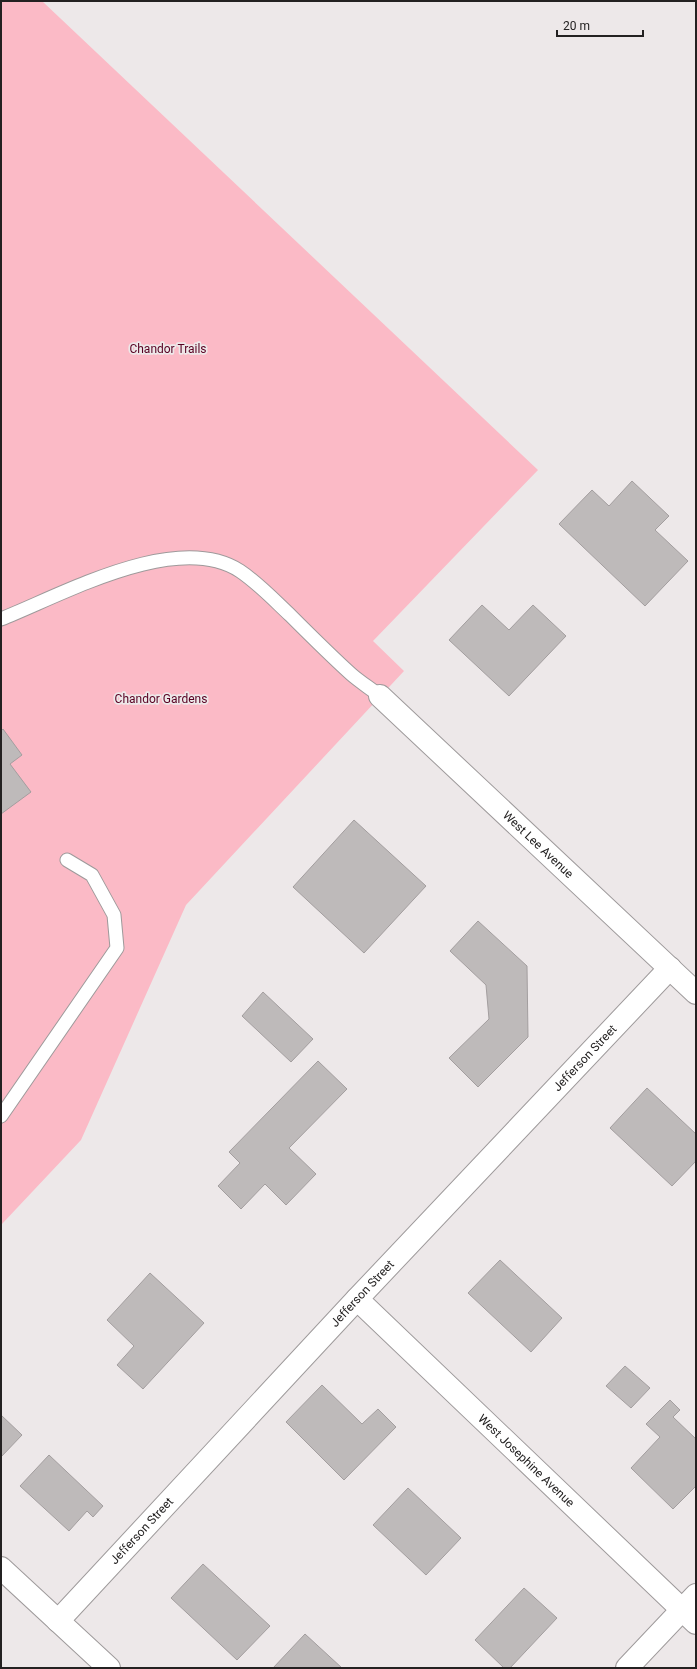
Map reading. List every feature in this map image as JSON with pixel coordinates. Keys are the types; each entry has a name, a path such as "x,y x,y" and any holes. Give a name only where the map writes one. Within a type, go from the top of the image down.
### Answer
{"street":[{"name":"West Lee Avenue","path":"380,696 696,993"},
{"name":"Jefferson Street","path":"58,1622 357,1299 670,968"},
{"name":"West Josephine Avenue","path":"357,1299 691,1609"},
{"path":"1,1568 109,1668"},
{"path":"627,1668 691,1609"}],"lane":[{"path":"1,619 96,578 158,560 190,558 216,561 239,570 260,587 351,674 380,696"},
{"path":"1,1116 117,948 114,915 92,874 67,860"}],"green space":[{"path":"1,1 42,1 538,470 373,641 404,671 186,905 81,1140 1,1225"}],"building":[{"path":"632,481 669,516 655,530 688,561 645,606 559,524 592,490 609,506"},
{"path":"482,605 509,630 533,605 566,636 509,696 449,640"},
{"path":"3,729 22,755 10,764 31,792 1,814 1,731"},
{"path":"354,820 426,886 364,953 293,887"},
{"path":"478,921 527,966 528,1037 478,1087 449,1058 489,1019 486,985 450,951"},
{"path":"263,992 313,1039 291,1062 242,1016"},
{"path":"318,1061 347,1089 289,1148 316,1174 286,1205 265,1184 241,1209 218,1186 240,1163 229,1152"},
{"path":"647,1088 696,1134 696,1161 672,1186 610,1128"},
{"path":"500,1260 562,1318 531,1352 468,1293"},
{"path":"150,1273 204,1323 143,1389 117,1365 134,1346 107,1320"},
{"path":"625,1366 650,1388 631,1408 606,1386"},
{"path":"322,1385 362,1424 378,1409 396,1427 344,1480 286,1422"},
{"path":"670,1400 680,1410 673,1417 696,1439 696,1486 673,1509 631,1468 660,1437 646,1424"},
{"path":"1,1415 22,1435 1,1457"},
{"path":"49,1455 103,1506 93,1517 87,1511 69,1531 20,1486"},
{"path":"408,1488 461,1538 426,1575 373,1525"},
{"path":"203,1564 270,1626 237,1660 171,1598"},
{"path":"524,1588 557,1618 510,1668 504,1668 475,1640"},
{"path":"305,1634 342,1668 273,1668"}],"park label":[{"name":"Chandor Trails","path":"168,349"},
{"name":"Chandor Gardens","path":"161,699"}]}
